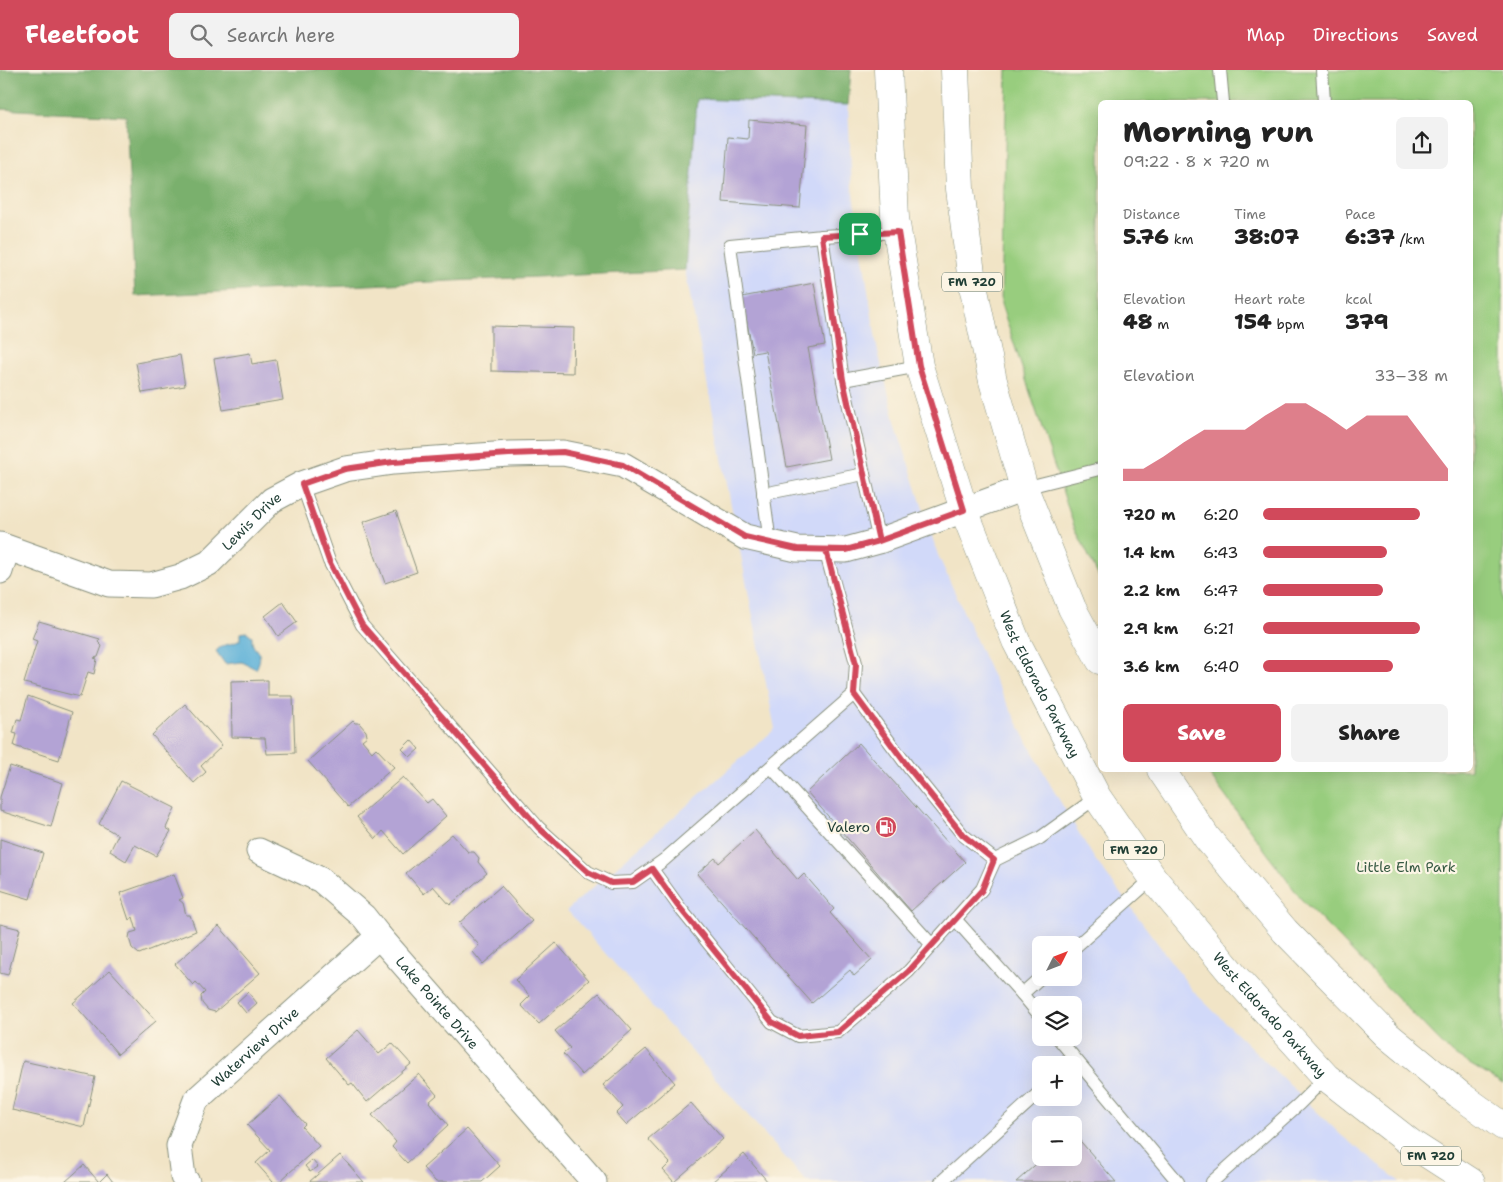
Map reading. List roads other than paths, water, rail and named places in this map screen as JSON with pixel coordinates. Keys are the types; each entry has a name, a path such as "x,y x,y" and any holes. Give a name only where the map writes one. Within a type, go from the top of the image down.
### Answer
{"main road":[{"name":"West Eldorado Parkway","path":"888,70 895,218 919,366 964,510 1016,642 1097,797 1153,878 1234,976 1326,1077 1412,1144 1471,1182"},
{"name":"FM 720","path":"955,70 960,189 972,281 993,381 1024,488 1072,608 1098,656"},
{"path":"1162,772 1207,838 1285,932 1387,1034 1461,1096 1503,1126"}],"street":[{"name":"Lewis Drive","path":"2,554 109,584 151,585 180,577 210,563 272,500 302,484 345,469 393,462 509,454 563,452 623,465 745,537 797,549 846,550 879,541 1024,488"},
{"name":"Lake Pointe Drive","path":"260,850 321,880 364,917 594,1182"},
{"name":"Waterview Drive","path":"187,1182 183,1177 179,1146 196,1100 379,936"}],"lane":[{"path":"1220,70 1223,100"},
{"path":"1322,70 1324,100"},
{"path":"770,543 730,245 822,236 898,232"},
{"path":"822,236 843,380 879,541"},
{"path":"843,380 919,366"},
{"path":"1024,488 1098,470"},
{"path":"763,494 864,474"},
{"path":"302,484 329,561 362,625 539,828 588,872 611,883 633,882 664,860 854,694"},
{"path":"826,550 856,664 854,694 909,768 963,835 994,860"},
{"path":"771,767 932,944"},
{"path":"652,869 680,908 772,1022 798,1036 838,1032 908,972 982,890 994,860 1040,838 1097,797"},
{"path":"1082,941 1153,878"},
{"path":"955,920 1032,1007"},
{"path":"1022,994 1032,985"},
{"path":"1082,1072 1178,1182"},
{"path":"1212,1182 1300,1104 1326,1077"},
{"path":"941,1182 1032,1099"}],"water":[{"path":"247,632 252,636 253,646 260,658 256,669 242,662 225,664 216,651 222,646 240,640 240,633"}],"place":[{"name":"Valero","path":"886,827"}],"park label":[{"name":"Little Elm Park","path":"1406,867"}]}
